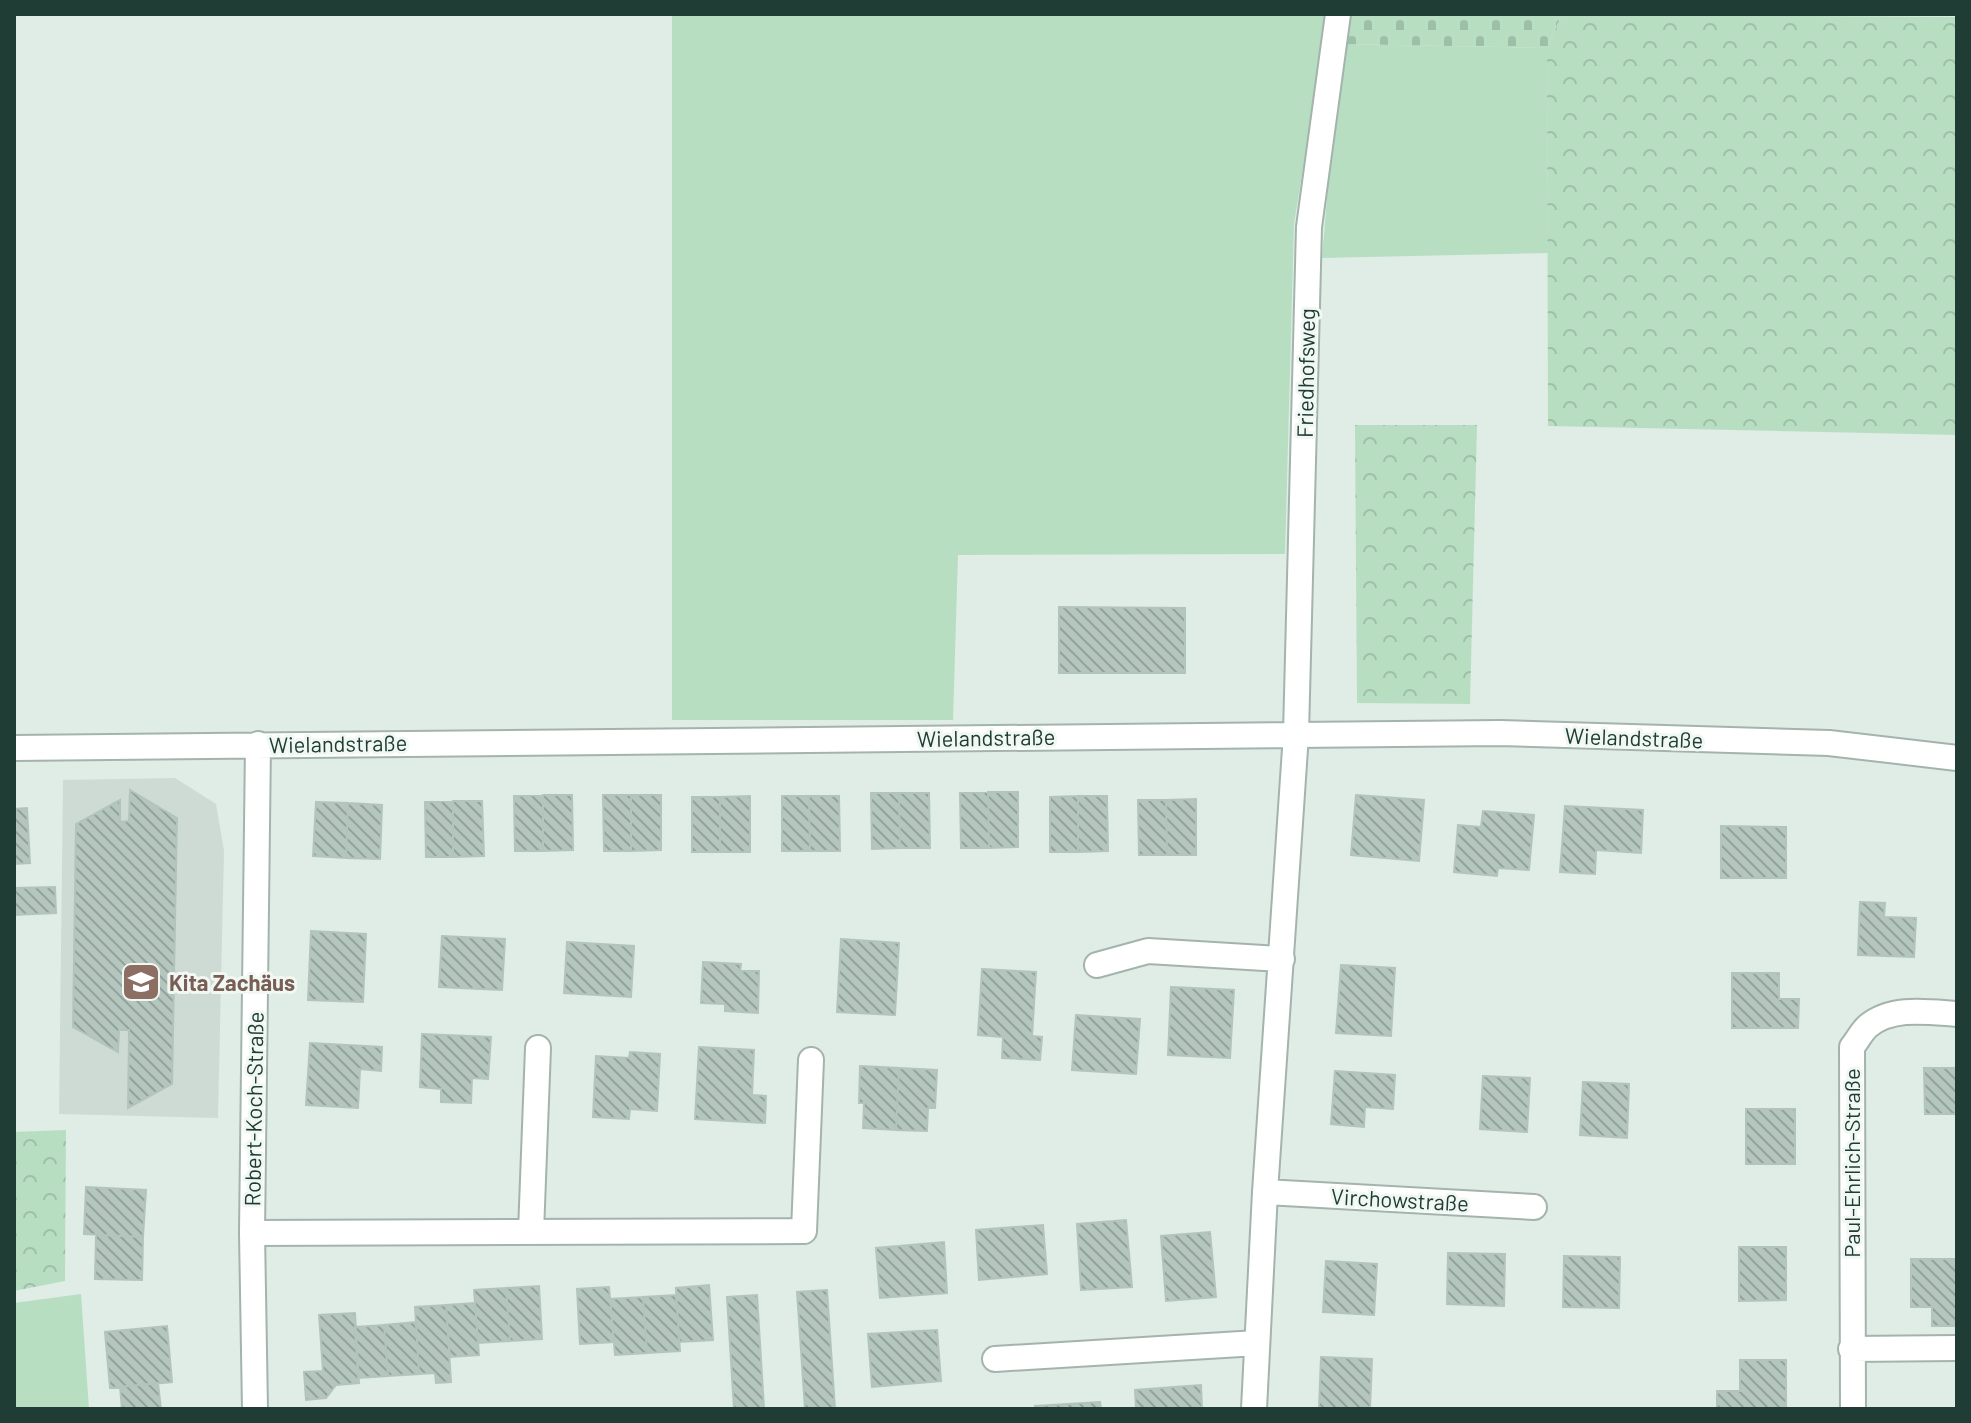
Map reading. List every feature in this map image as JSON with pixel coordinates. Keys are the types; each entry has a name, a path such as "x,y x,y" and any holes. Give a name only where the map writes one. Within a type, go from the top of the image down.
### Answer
{"street":[{"name":"Friedhofsweg","path":"1296,734 1309,227 1338,14"},
{"name":"Wielandstraße","path":"14,748 1500,733 1829,743 1957,758"},
{"path":"1254,1409 1265,1192 1296,734"},
{"name":"Robert-Koch-Straße","path":"255,1409 252,1233 258,744"},
{"path":"1097,965 1148,951 1282,959"},
{"name":"Paul-Ehrlich-Straße","path":"1853,1409 1852,1047 1867,1027 1884,1018 1908,1011 1957,1014"},
{"path":"531,1232 538,1048"},
{"name":"Robert-Koch-Straße","path":"252,1233 804,1231 811,1060"},
{"name":"Virchowstraße","path":"1265,1192 1534,1207"},
{"path":"995,1359 1257,1343"},
{"path":"1851,1349 1957,1348"}],"shaded area":[{"name":"Kita Zachäus","path":"175,778 216,804 224,851 218,1118 59,1114 63,780"}],"green space":[{"path":"672,14 1328,14 1294,224 1285,554 958,555 953,720 672,720"},
{"path":"1344,14 1562,14 1547,48 1340,44"},
{"path":"1562,14 1957,17 1957,435 1548,426 1547,48"},
{"path":"1340,44 1547,48 1548,253 1322,258"},
{"path":"1355,425 1477,425 1470,704 1357,703"},
{"path":"66,1130 65,1281 14,1291 14,1132"},
{"path":"81,1294 89,1409 14,1409 14,1303"}],"building":[{"path":"1059,607 1185,608 1185,673 1059,673"},
{"path":"130,790 177,818 172,1084 128,1108 129,1030 119,1030 118,1052 73,1027 76,824 120,800 120,822 129,821"},
{"path":"988,792 989,848 961,848 960,793"},
{"path":"988,792 1018,792 1018,847 989,848"},
{"path":"871,793 899,793 900,848 872,849"},
{"path":"899,793 929,793 930,848 900,848"},
{"path":"543,795 543,851 515,851 514,796"},
{"path":"543,795 572,795 573,850 543,851"},
{"path":"603,795 631,795 631,851 604,851"},
{"path":"631,795 661,795 661,850 631,851"},
{"path":"1356,795 1424,800 1419,861 1351,855"},
{"path":"750,796 750,852 720,852 720,797"},
{"path":"782,796 809,796 810,851 782,851"},
{"path":"809,796 839,796 840,851 810,851"},
{"path":"1078,796 1078,852 1050,852 1050,797"},
{"path":"1078,796 1107,796 1108,851 1078,852"},
{"path":"692,797 720,797 720,852 692,852"},
{"path":"1196,799 1196,855 1167,855 1166,800"},
{"path":"1138,800 1166,800 1167,855 1139,855"},
{"path":"453,801 453,857 426,857 425,802"},
{"path":"453,801 482,801 484,856 453,857"},
{"path":"316,802 348,803 346,858 313,856"},
{"path":"348,803 382,805 380,859 346,858"},
{"path":"1565,806 1643,810 1641,853 1596,850 1595,874 1560,872"},
{"path":"27,808 30,863 14,864 14,809"},
{"path":"1483,811 1534,815 1529,870 1498,868 1497,876 1454,872 1458,825 1481,827"},
{"path":"1721,826 1786,827 1786,878 1721,878"},
{"path":"55,887 56,913 14,915 14,888"},
{"path":"1860,902 1885,903 1884,917 1916,918 1914,957 1858,955"},
{"path":"311,931 366,934 363,1002 308,1000"},
{"path":"442,936 505,939 502,990 439,987"},
{"path":"841,939 899,943 895,1015 837,1012"},
{"path":"567,942 634,946 631,997 564,993"},
{"path":"703,962 741,964 740,971 759,971 758,1013 725,1011 725,1004 701,1003"},
{"path":"1341,965 1395,968 1391,1036 1336,1033"},
{"path":"982,969 1036,972 1032,1036 1042,1037 1040,1060 1002,1058 1003,1037 978,1035"},
{"path":"1732,973 1779,973 1779,999 1799,999 1798,1028 1732,1028"},
{"path":"1171,987 1234,990 1230,1058 1168,1055"},
{"path":"1076,1015 1140,1019 1136,1074 1072,1070"},
{"path":"422,1034 491,1037 488,1079 472,1078 471,1103 441,1102 441,1089 420,1087"},
{"path":"310,1043 382,1047 381,1071 360,1069 358,1108 306,1105"},
{"path":"699,1047 754,1050 752,1095 766,1096 765,1123 695,1119"},
{"path":"630,1052 660,1054 657,1111 630,1109 629,1119 593,1117 596,1056 629,1058"},
{"path":"860,1066 899,1068 896,1130 863,1128 864,1103 859,1103"},
{"path":"899,1068 937,1070 935,1108 928,1108 927,1131 896,1130"},
{"path":"1924,1068 1957,1068 1957,1114 1925,1114"},
{"path":"1335,1071 1395,1075 1393,1109 1365,1107 1364,1127 1331,1124"},
{"path":"1483,1076 1530,1078 1527,1132 1480,1129"},
{"path":"1583,1082 1629,1084 1627,1138 1580,1135"},
{"path":"1746,1109 1795,1109 1795,1164 1746,1164"},
{"path":"86,1187 146,1190 143,1237 84,1234"},
{"path":"1126,1220 1132,1287 1081,1290 1077,1224"},
{"path":"1043,1225 1047,1274 979,1280 976,1230"},
{"path":"1210,1232 1216,1297 1166,1301 1161,1236"},
{"path":"96,1235 143,1237 142,1280 95,1279"},
{"path":"944,1242 947,1293 880,1298 876,1248"},
{"path":"1739,1247 1786,1247 1786,1300 1739,1301"},
{"path":"1448,1253 1505,1254 1504,1306 1447,1304"},
{"path":"1564,1256 1620,1257 1619,1308 1563,1307"},
{"path":"1911,1259 1957,1259 1957,1326 1932,1326 1932,1307 1911,1307"},
{"path":"1326,1261 1377,1264 1374,1315 1323,1312"},
{"path":"709,1285 713,1340 679,1342 676,1288"},
{"path":"539,1286 542,1339 510,1341 506,1288"},
{"path":"609,1287 614,1342 580,1344 577,1289"},
{"path":"506,1288 510,1341 478,1343 474,1290"},
{"path":"827,1290 835,1409 805,1409 797,1292"},
{"path":"676,1295 680,1351 647,1353 643,1297"},
{"path":"757,1295 764,1409 734,1409 727,1297"},
{"path":"643,1297 647,1353 615,1355 610,1299"},
{"path":"475,1303 479,1355 450,1357 446,1305"},
{"path":"446,1305 451,1382 436,1383 435,1373 419,1374 415,1307"},
{"path":"355,1313 359,1383 336,1385 326,1398 306,1400 304,1372 323,1371 319,1315"},
{"path":"416,1322 419,1374 388,1376 384,1325"},
{"path":"384,1325 388,1376 358,1378 355,1327"},
{"path":"167,1326 172,1382 110,1388 105,1332"},
{"path":"937,1330 941,1381 872,1387 868,1334"},
{"path":"1321,1357 1372,1359 1370,1409 1319,1408"},
{"path":"1740,1360 1786,1360 1786,1409 1717,1409 1717,1391 1740,1391"},
{"path":"158,1383 161,1409 122,1409 120,1387"},
{"path":"1201,1385 1202,1409 1136,1409 1135,1390"},
{"path":"1100,1402 1101,1409 1035,1409 1035,1406"}],"place":[{"name":"Kita Zachäus","path":"141,982"}]}
